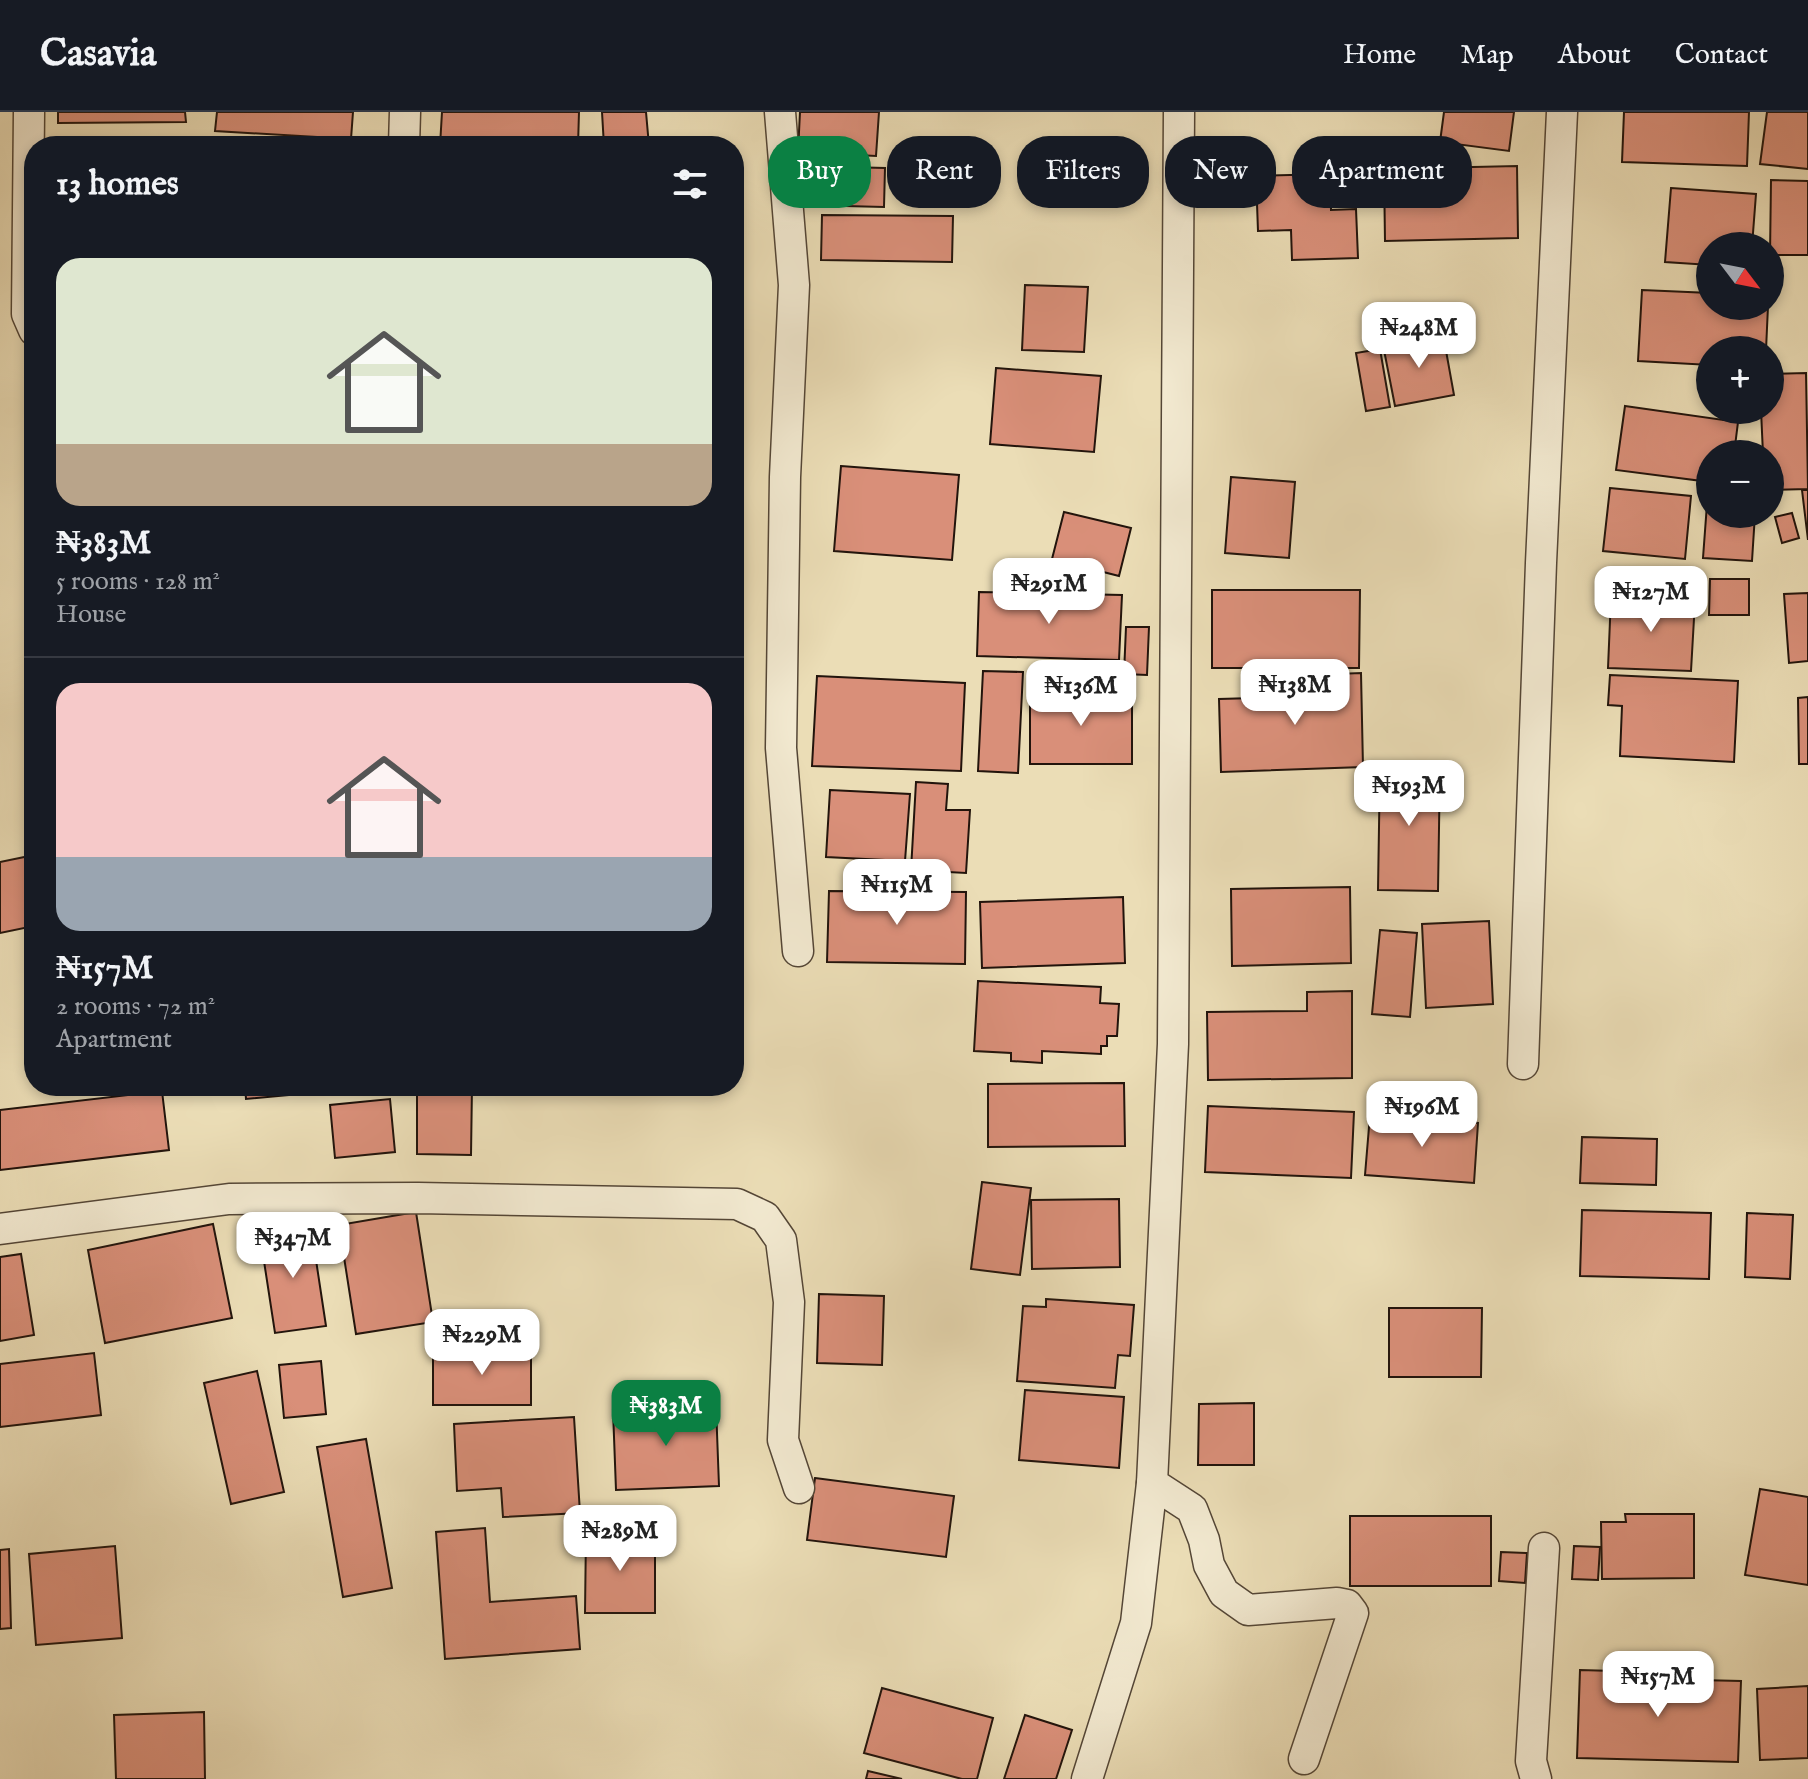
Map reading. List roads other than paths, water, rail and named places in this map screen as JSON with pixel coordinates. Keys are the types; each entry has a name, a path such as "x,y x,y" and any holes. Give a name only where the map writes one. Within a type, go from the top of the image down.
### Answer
{"street":[{"path":"29,112 29,136"},
{"path":"404,136 405,112"},
{"path":"780,112 794,285 785,477 781,748 798,951"},
{"path":"1087,1779 1136,1623 1152,1483 1173,1044 1179,112"},
{"path":"1523,1064 1539,595 1562,112"},
{"path":"0,1229 229,1199 418,1198 737,1204 765,1217 781,1240 789,1302 783,1440 799,1488"},
{"path":"1152,1483 1192,1509 1204,1540 1209,1565 1224,1593 1248,1610 1337,1603 1347,1605 1353,1613 1304,1759"},
{"path":"1536,1779 1531,1761 1544,1548"}]}
